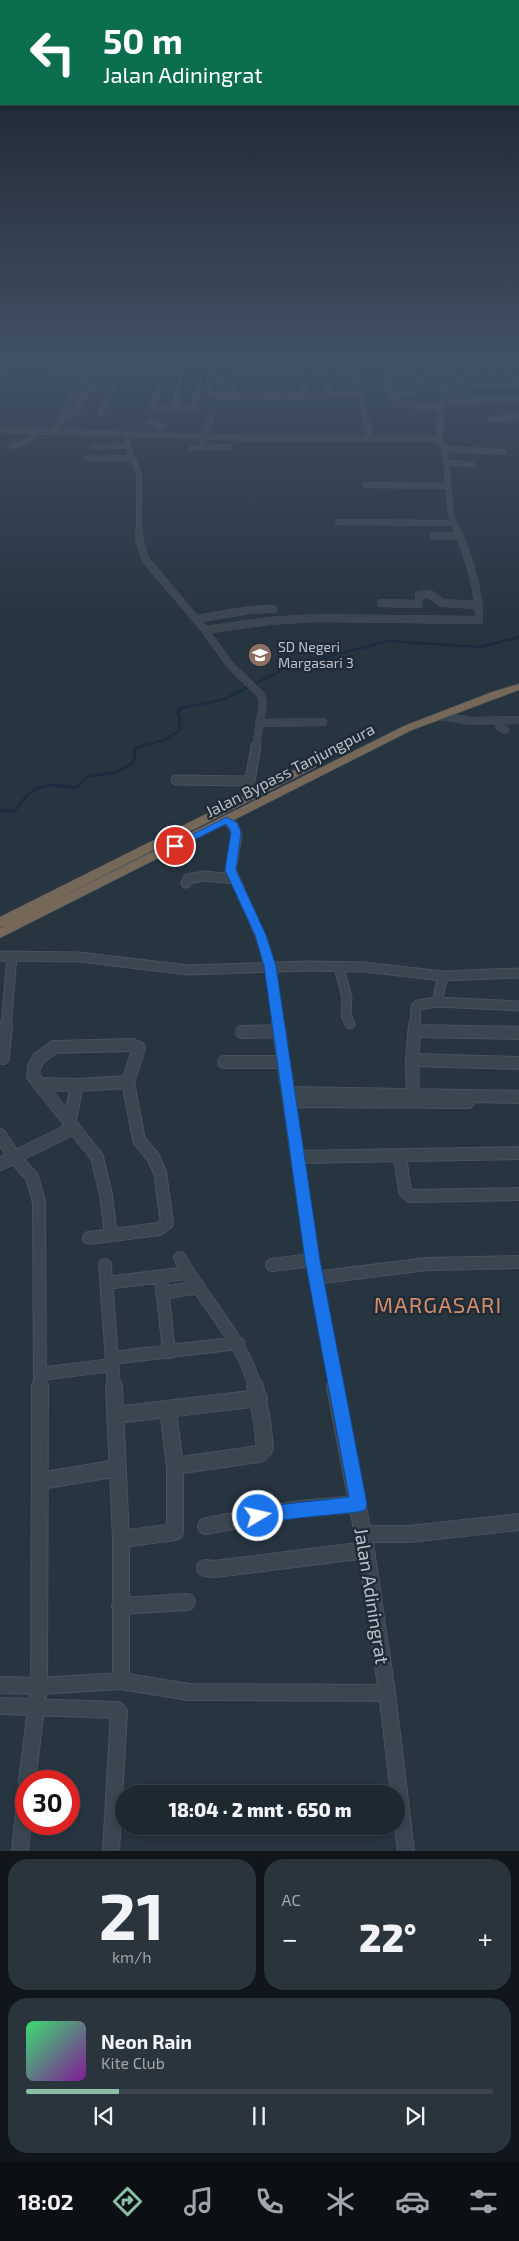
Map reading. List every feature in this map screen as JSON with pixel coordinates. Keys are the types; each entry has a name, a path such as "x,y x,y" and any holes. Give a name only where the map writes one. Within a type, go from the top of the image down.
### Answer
{"highway":[{"name":"Jalan Bypass Tanjungpura","path":"0,923 253,795 402,723 519,680"},
{"name":"Jalan Bypass Tanjungpura","path":"0,934 408,728 496,694 519,688"}],"street":[{"path":"129,449 139,474 139,538 145,559 205,630 230,665 261,695 264,702 250,781 253,795"},
{"path":"205,630 269,621 314,618 479,620 479,605 468,556 454,523 447,486 445,449"},
{"path":"452,449 504,452"},
{"path":"87,458 132,458"},
{"path":"446,463 471,464"},
{"path":"366,485 447,486"},
{"path":"338,522 397,521 454,523"},
{"path":"434,536 460,536"},
{"path":"381,603 419,604 419,595 430,594 442,603 479,605"},
{"path":"196,619 250,610 273,609"},
{"path":"440,716 471,721 519,720"},
{"path":"500,720 499,727 506,730"},
{"path":"260,724 323,722"},
{"path":"176,780 250,781"},
{"name":"Jalan Adiningrat","path":"227,820 233,825 237,836 231,862 234,879 260,935 270,966 312,1260 366,1550 387,1693 406,1851"},
{"path":"186,883 188,879 198,875 206,875 221,880 234,879"},
{"path":"0,956 80,957 188,970 270,966 339,966 394,969 442,977 519,980"},
{"path":"4,1058 12,956"},
{"path":"339,966 347,998 345,1010 350,1024"},
{"path":"442,977 519,973"},
{"path":"437,1002 442,977"},
{"path":"413,1098 412,1060 416,1032 416,1007 423,1003 437,1002 519,1006"},
{"path":"242,1032 280,1031"},
{"path":"416,1032 519,1033"},
{"path":"88,1238 160,1229 167,1223 160,1172 153,1157 139,1140 128,1082 139,1048 137,1045 52,1047 45,1051 32,1073 97,1157 101,1167 111,1235"},
{"path":"412,1060 519,1063"},
{"path":"224,1062 284,1062"},
{"path":"39,1084 77,1085 128,1082"},
{"path":"72,1126 77,1085"},
{"path":"289,1097 316,1100 519,1097"},
{"path":"413,1098 519,1103"},
{"path":"0,1164 7,1152 72,1126"},
{"path":"0,1135 7,1152 32,1177 39,1202 39,1686 29,1770"},
{"path":"297,1157 519,1153"},
{"path":"400,1156 404,1191 410,1196 519,1194"},
{"path":"175,1466 262,1452 265,1448 259,1398 250,1368 238,1343 188,1273 180,1258"},
{"path":"272,1265 312,1260"},
{"path":"315,1278 389,1267 519,1262"},
{"path":"105,1266 116,1414 121,1540 121,1681"},
{"path":"106,1283 188,1273"},
{"path":"162,1277 169,1352"},
{"path":"162,1293 199,1287"},
{"path":"40,1374 169,1352 238,1343"},
{"path":"116,1414 168,1410 259,1398"},
{"path":"121,1540 175,1532 175,1466 168,1410"},
{"path":"40,1480 118,1468"},
{"path":"206,1526 298,1509 358,1504"},
{"path":"363,1534 409,1534 519,1522"},
{"path":"205,1568 215,1569 366,1550"},
{"path":"120,1606 187,1602"},
{"path":"0,1685 39,1686 121,1681 189,1692 387,1693"},
{"path":"0,1706 117,1710 119,1712 111,1851"},
{"path":"20,1851 22,1835"}],"waterway":[{"path":"138,747 164,740 179,731 180,719 178,713 180,708 222,700 290,666 389,641 479,647 519,637"},
{"path":"0,810 13,812 34,790 46,786 58,785 76,788 89,776 117,772 133,763 136,748 142,746"}],"place":[{"name":"SD Negeri Margasari 3","path":"260,655"}],"district":[{"name":"MARGASARI","path":"438,1305"}],"route":[{"path":"175,846 227,820 233,825 236,832 237,836 231,870 260,935 270,966 312,1260 358,1504 298,1509 258,1516"}]}
